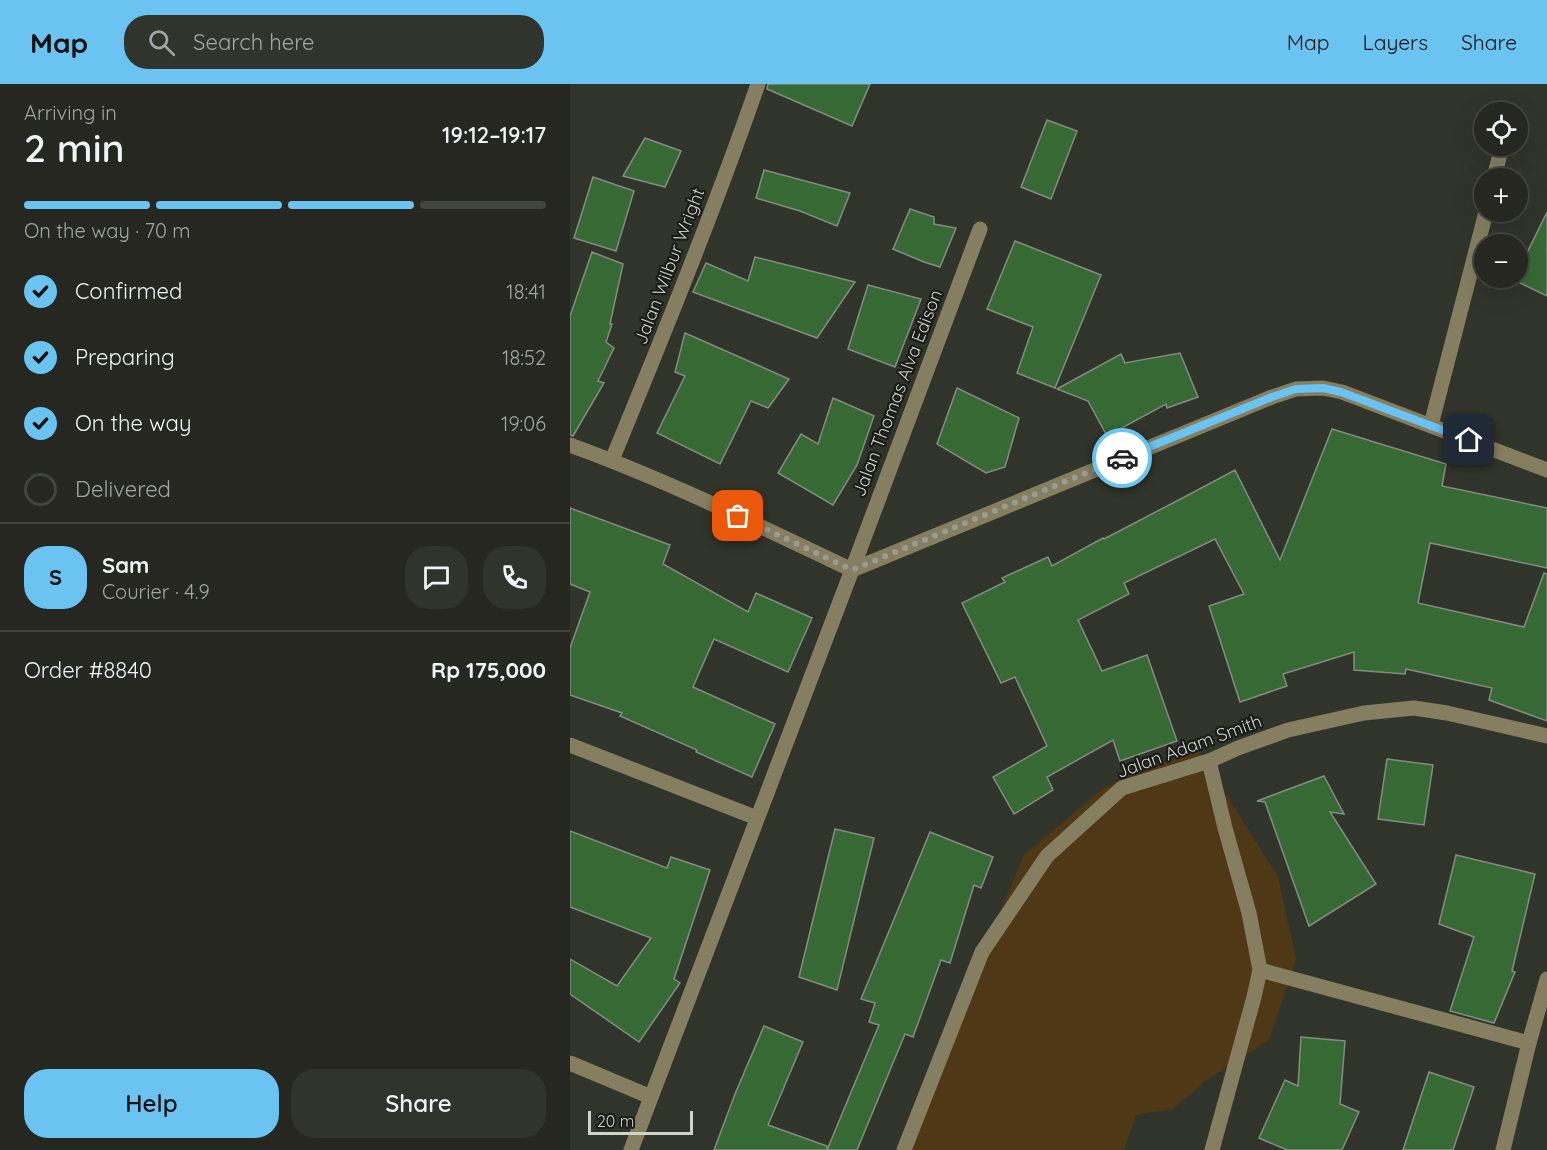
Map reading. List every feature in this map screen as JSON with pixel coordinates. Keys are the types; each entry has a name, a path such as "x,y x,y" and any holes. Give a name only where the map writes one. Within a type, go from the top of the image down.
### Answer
{"street":[{"name":"Jalan Wilbur Wright","path":"612,460 674,309 758,84"},
{"path":"1431,425 1483,222"},
{"name":"Jalan Thomas Alva Edison","path":"631,1150 980,229"},
{"path":"570,445 612,460 852,570 1296,389 1323,388 1341,392 1547,470"},
{"name":"Jalan Adam Smith","path":"904,1150 982,952 1047,856 1122,788 1209,761 1288,730 1364,713 1414,708 1447,713 1547,736"},
{"path":"570,745 756,818"},
{"path":"1209,761 1249,913 1260,970 1212,1150"},
{"path":"1260,970 1529,1043"},
{"path":"1503,1150 1547,979"},
{"path":"570,1063 651,1097"}],"shaded area":[{"path":"1198,750 1278,877 1296,959 1269,1040 1208,1079 1173,1109 1136,1115 1124,1150 901,1150 1024,855 1105,787"}],"building":[{"path":"768,84 870,84 852,126 767,89"},
{"path":"1047,120 1077,131 1051,199 1021,187"},
{"path":"645,138 681,151 665,187 623,176"},
{"path":"764,170 850,193 837,226 800,211 756,198"},
{"path":"593,177 634,191 616,251 574,238"},
{"path":"910,209 934,217 934,224 956,228 940,267 893,249"},
{"path":"1547,212 1547,296 1528,287 1528,251"},
{"path":"1015,241 1101,275 1055,388 1017,373 1033,327 987,309"},
{"path":"592,252 623,264 610,324 612,324 606,342 614,348 598,381 604,383 573,436 570,435 570,316"},
{"path":"755,257 855,282 817,338 693,292 706,263 748,281"},
{"path":"868,285 921,299 895,367 848,349"},
{"path":"685,333 789,379 768,408 751,401 720,464 657,433 685,376 675,372"},
{"path":"1180,353 1198,397 1167,408 1166,404 1107,436 1088,401 1057,389 1121,354 1125,363"},
{"path":"957,388 1019,418 1005,467 986,473 937,444"},
{"path":"833,398 874,416 857,465 833,505 778,473 801,434 818,444"},
{"path":"1332,429 1446,464 1442,486 1547,508 1547,568 1430,543 1418,603 1524,627 1544,573 1547,574 1547,721 1489,700 1492,688 1406,669 1405,674 1354,670 1354,652 1283,674 1287,686 1240,702 1209,606 1244,594 1215,539 1124,583 1129,594 1078,620 1102,671 1147,655 1177,741 1120,761 1113,740 1047,777 1053,790 1014,814 993,777 1047,746 1015,677 1001,683 962,603 1005,582 1002,578 1048,557 1052,566 1235,470 1280,560"},
{"path":"570,508 670,545 663,564 748,612 756,593 812,618 788,672 714,639 693,687 775,724 752,777 620,716 622,713 570,695 570,648 590,592 570,584"},
{"path":"1387,759 1433,765 1424,825 1378,819"},
{"path":"1324,776 1344,814 1330,812 1376,884 1309,926 1265,802 1257,801"},
{"path":"835,829 874,838 837,990 799,977"},
{"path":"570,831 667,868 671,857 710,870 674,979 680,983 639,1042 570,994 570,959 617,986 651,938 570,907"},
{"path":"930,832 993,857 981,888 974,885 950,963 941,960 913,1037 905,1034 857,1150 827,1150 879,1025 869,1022 875,1003 861,999"},
{"path":"1456,855 1535,874 1512,971 1515,972 1494,1023 1450,1011 1474,937 1439,924"},
{"path":"764,1026 803,1042 768,1125 827,1146 827,1150 714,1150"},
{"path":"1301,1037 1345,1041 1340,1104 1359,1112 1342,1150 1287,1150 1259,1138 1285,1080 1298,1086"},
{"path":"1429,1072 1474,1087 1453,1150 1403,1150"}],"way so far":[{"path":"738,516 852,570 1122,458"}],"route":[{"path":"1122,458 1296,389 1323,388 1341,392 1469,440"}]}
